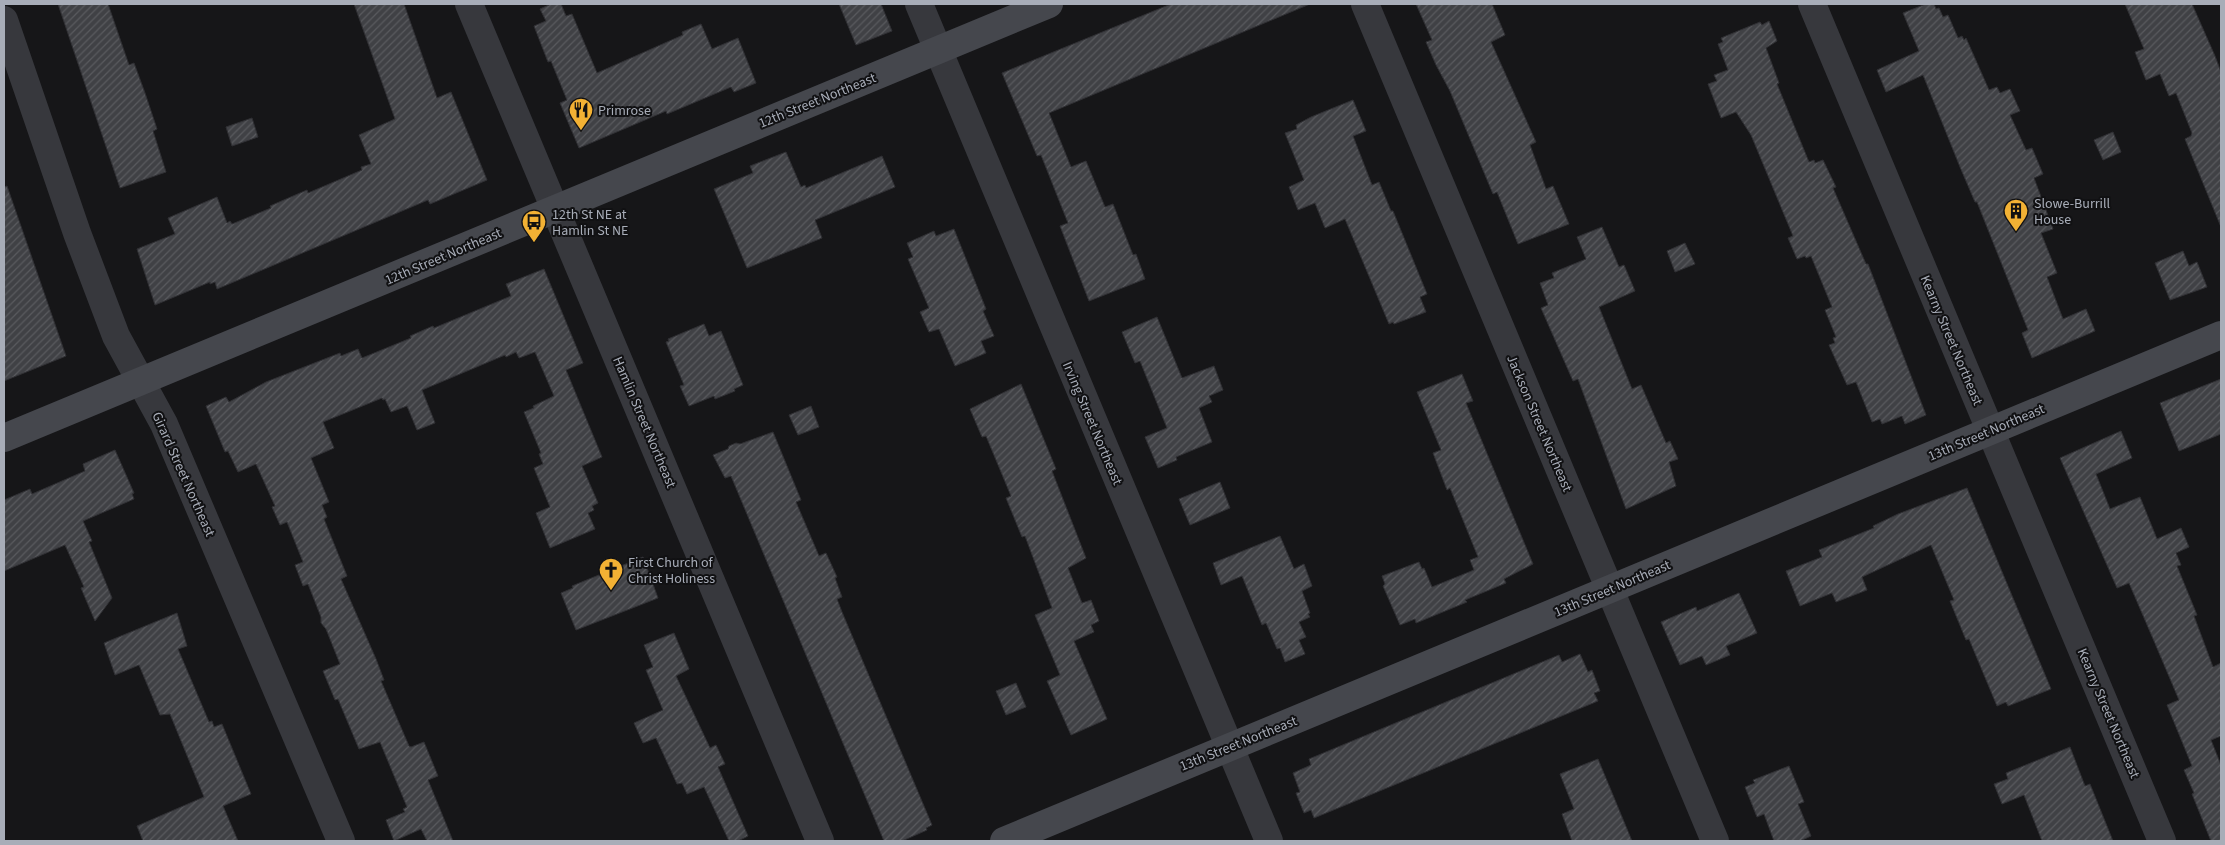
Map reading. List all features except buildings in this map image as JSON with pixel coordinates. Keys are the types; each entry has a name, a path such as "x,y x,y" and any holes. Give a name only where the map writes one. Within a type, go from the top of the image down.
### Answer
{"street":[{"name":"Hamlin Street Northeast","path":"470,4 820,841"},
{"name":"Irving Street Northeast","path":"919,4 1268,841"},
{"name":"12th Street Northeast","path":"4,438 1049,4"},
{"name":"Jackson Street Northeast","path":"1365,4 1715,841"},
{"name":"Kearny Street Northeast","path":"1812,4 2162,841"},
{"name":"Girard Street Northeast","path":"4,20 77,233 116,336 164,424 341,841"},
{"name":"13th Street Northeast","path":"1004,841 2221,335"}],"place":[{"name":"Primrose","path":"581,131"},
{"name":"Slowe-Burrill House","path":"2016,232"},
{"name":"12th St NE at Hamlin St NE","path":"534,243"},
{"name":"First Church of Christ Holiness","path":"611,591"}]}
